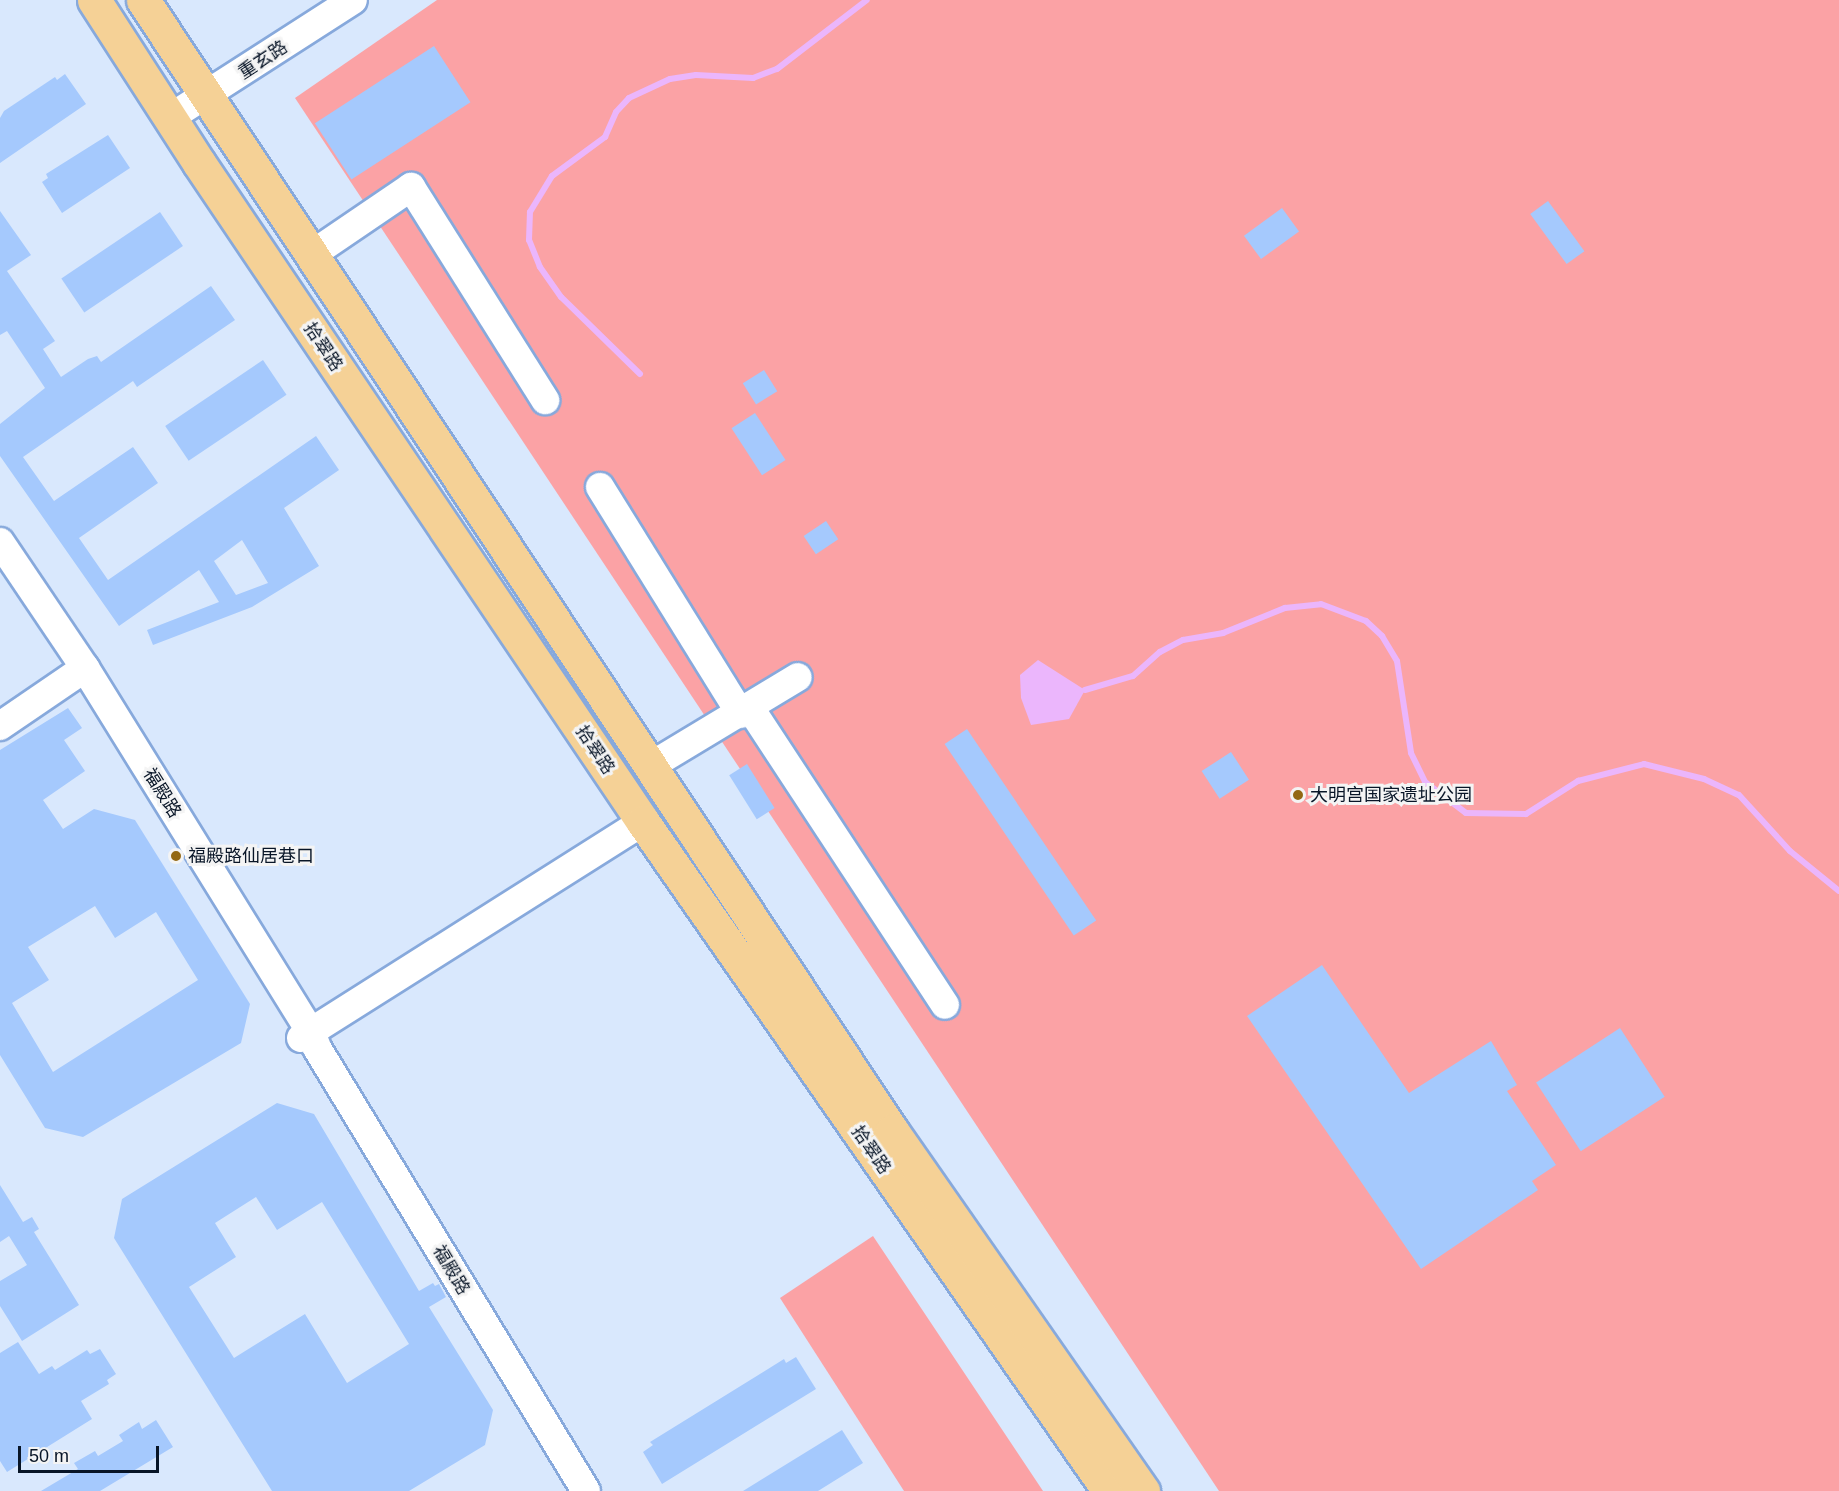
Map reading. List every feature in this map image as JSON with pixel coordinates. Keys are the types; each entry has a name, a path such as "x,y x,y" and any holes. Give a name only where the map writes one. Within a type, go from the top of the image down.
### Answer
{"main road":[{"name":"拾翠路","path":"94,0 643,822 1109,1491"},
{"name":"拾翠路","path":"143,0 652,765 892,1131 1143,1491"}],"street":[{"name":"重玄路","path":"171,117 353,0"},
{"path":"311,255 411,187 545,400"},
{"path":"600,487 745,711 945,1005"},
{"name":"福殿路","path":"0,542 310,1039 586,1491"},
{"name":"福殿路","path":"0,563 81,671"},
{"path":"0,726 81,671"},
{"path":"652,765 798,677"},
{"path":"310,1039 643,822"}],"shaded area":[{"name":"大明宫国家遗址公园","path":"437,0 1839,0 1839,1491 1219,1491 295,98"},
{"path":"1038,660 1085,690 1069,719 1031,725 1021,698 1020,675"},
{"path":"873,1236 1043,1491 904,1491 780,1298"}],"building":[{"path":"434,46 470,102 351,180 315,123"},
{"path":"65,74 86,104 0,163 0,118 4,111 55,77 57,80"},
{"path":"108,135 130,168 62,213 42,182 48,178 46,174"},
{"path":"1548,201 1584,251 1567,264 1530,214"},
{"path":"1282,208 1299,231 1261,259 1244,236"},
{"path":"0,211 31,255 7,271 55,341 43,349 61,377 88,359 97,356 101,362 211,286 235,320 137,387 133,381 23,457 54,501 133,447 158,483 79,538 108,580 316,436 339,470 284,508 319,566 252,607 153,645 147,630 219,602 199,570 119,626 0,456 0,424 45,388 7,331 0,335","holes":["242,540 268,583 236,595 214,561"]},
{"path":"160,212 183,246 84,313 61,279"},
{"path":"263,360 286,395 189,461 165,426"},
{"path":"764,370 777,391 756,404 743,383"},
{"path":"755,413 785,460 762,475 732,428"},
{"path":"826,521 838,539 816,554 804,536"},
{"path":"68,708 82,728 64,740 85,771 43,800 63,829 94,809 135,820 250,1004 241,1043 83,1137 45,1128 0,1055 0,750","holes":["95,906 115,938 156,912 198,980 53,1072 12,1003 49,980 28,947"]},
{"path":"967,729 1096,921 1074,936 945,744"},
{"path":"1231,752 1249,780 1220,799 1202,771"},
{"path":"747,764 775,808 757,819 729,775"},
{"path":"1322,965 1409,1093 1491,1041 1517,1085 1507,1091 1556,1165 1532,1181 1538,1190 1421,1269 1247,1016"},
{"path":"1620,1028 1665,1097 1581,1151 1536,1082"},
{"path":"277,1103 314,1114 419,1291 433,1283 435,1286 439,1284 446,1297 429,1307 493,1410 485,1445 409,1491 272,1491 114,1238 122,1199","holes":["256,1197 277,1230 322,1202 409,1344 347,1383 305,1314 234,1358 189,1287 236,1257 215,1223"]},
{"path":"0,1185 23,1222 32,1217 39,1229 34,1232 79,1305 22,1341 0,1306 0,1281 27,1265 9,1236 0,1242"},
{"path":"18,1342 39,1374 52,1366 55,1370 87,1350 90,1354 100,1349 116,1374 107,1380 109,1384 81,1401 92,1419 7,1472 0,1461 0,1353"},
{"path":"796,1357 816,1389 662,1484 643,1452 653,1445 650,1442 784,1359 786,1363"},
{"path":"156,1420 173,1447 100,1491 41,1491 78,1469 74,1463 95,1451 98,1456 123,1441 119,1435 139,1422 142,1429"},
{"path":"842,1430 863,1463 818,1491 743,1491"}],"waterway":[{"path":"640,374 561,297 540,267 529,240 530,212 552,176 605,137 616,112 629,98 670,79 696,75 753,78 777,69 867,0"},
{"path":"1085,690 1133,676 1160,652 1183,640 1223,633 1285,608 1321,604 1366,621 1382,636 1397,661 1411,753 1425,782 1466,813 1526,814 1578,781 1644,764 1704,779 1739,795 1790,851 1839,891"}],"place":[{"name":"大明宫国家遗址公园","path":"1298,795"},
{"name":"福殿路仙居巷口","path":"176,856"}]}
